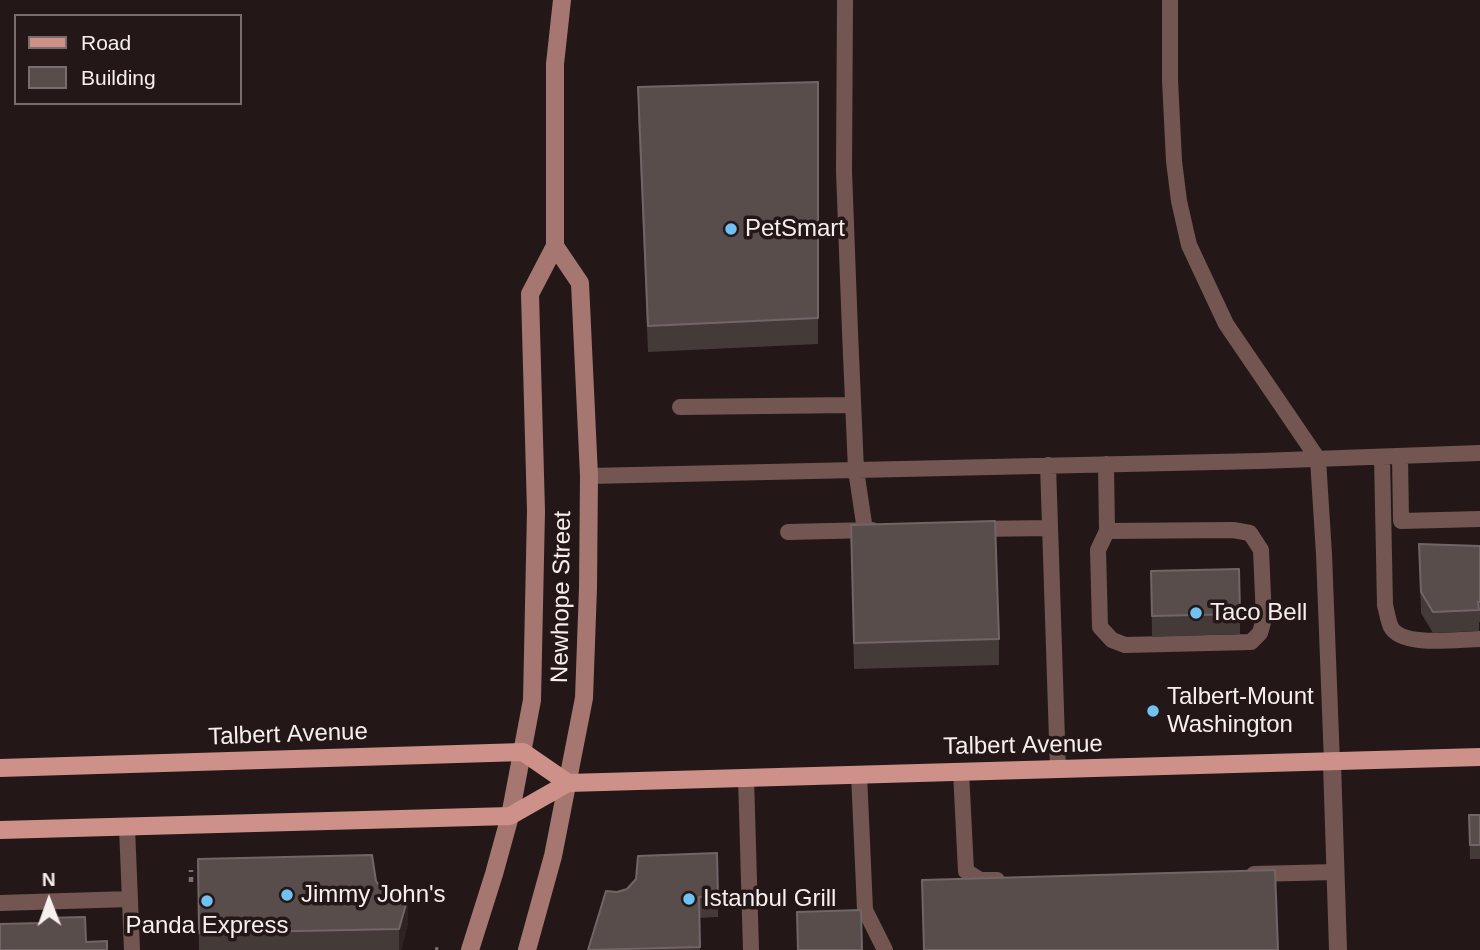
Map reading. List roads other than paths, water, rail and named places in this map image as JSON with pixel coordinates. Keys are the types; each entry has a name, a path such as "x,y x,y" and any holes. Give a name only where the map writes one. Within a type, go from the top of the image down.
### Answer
{"main road":[{"name":"Talbert Avenue","path":"0,768 523,752"},
{"path":"523,752 568,783"},
{"name":"Talbert Avenue","path":"0,830 510,816 568,783 1480,757"}],"street":[{"name":"Newhope Street","path":"470,950 510,816 532,701 536,511 530,294 555,246 555,64 562,0"},
{"name":"Newhope Street","path":"527,950 553,856 584,698 589,476 580,283 555,246"},
{"path":"1332,763 1338,950"}],"lane":[{"path":"845,0 844,171 856,470 865,530"},
{"path":"1170,0 1174,161 1179,201 1189,245 1226,324 1318,459 1332,763"},
{"path":"680,407 853,405"},
{"path":"589,476 1480,453"},
{"path":"1400,456 1401,521 1480,519"},
{"path":"1382,457 1385,605 1391,627 1399,635 1411,640 1480,639"},
{"path":"1106,464 1107,531 1098,550 1100,627 1112,640 1125,645 1251,642 1260,633 1264,618 1261,550 1250,533 1233,530 1107,531"},
{"path":"1048,466 1058,770"},
{"path":"957,529 1050,528"},
{"path":"788,532 891,530"},
{"path":"961,771 966,870 980,880 1008,879"},
{"path":"859,774 865,910 885,950"},
{"path":"746,776 751,950"},
{"path":"127,827 132,950"},
{"path":"1231,874 1336,872"},
{"path":"0,902 130,899"}],"place":[{"name":"PetSmart","path":"731,229"},
{"name":"Taco Bell","path":"1196,613"},
{"name":"Talbert-Mount Washington","path":"1153,711"},
{"name":"Jimmy John's","path":"287,895"},
{"name":"Istanbul Grill","path":"689,899"},
{"name":"Panda Express","path":"207,901"}]}
